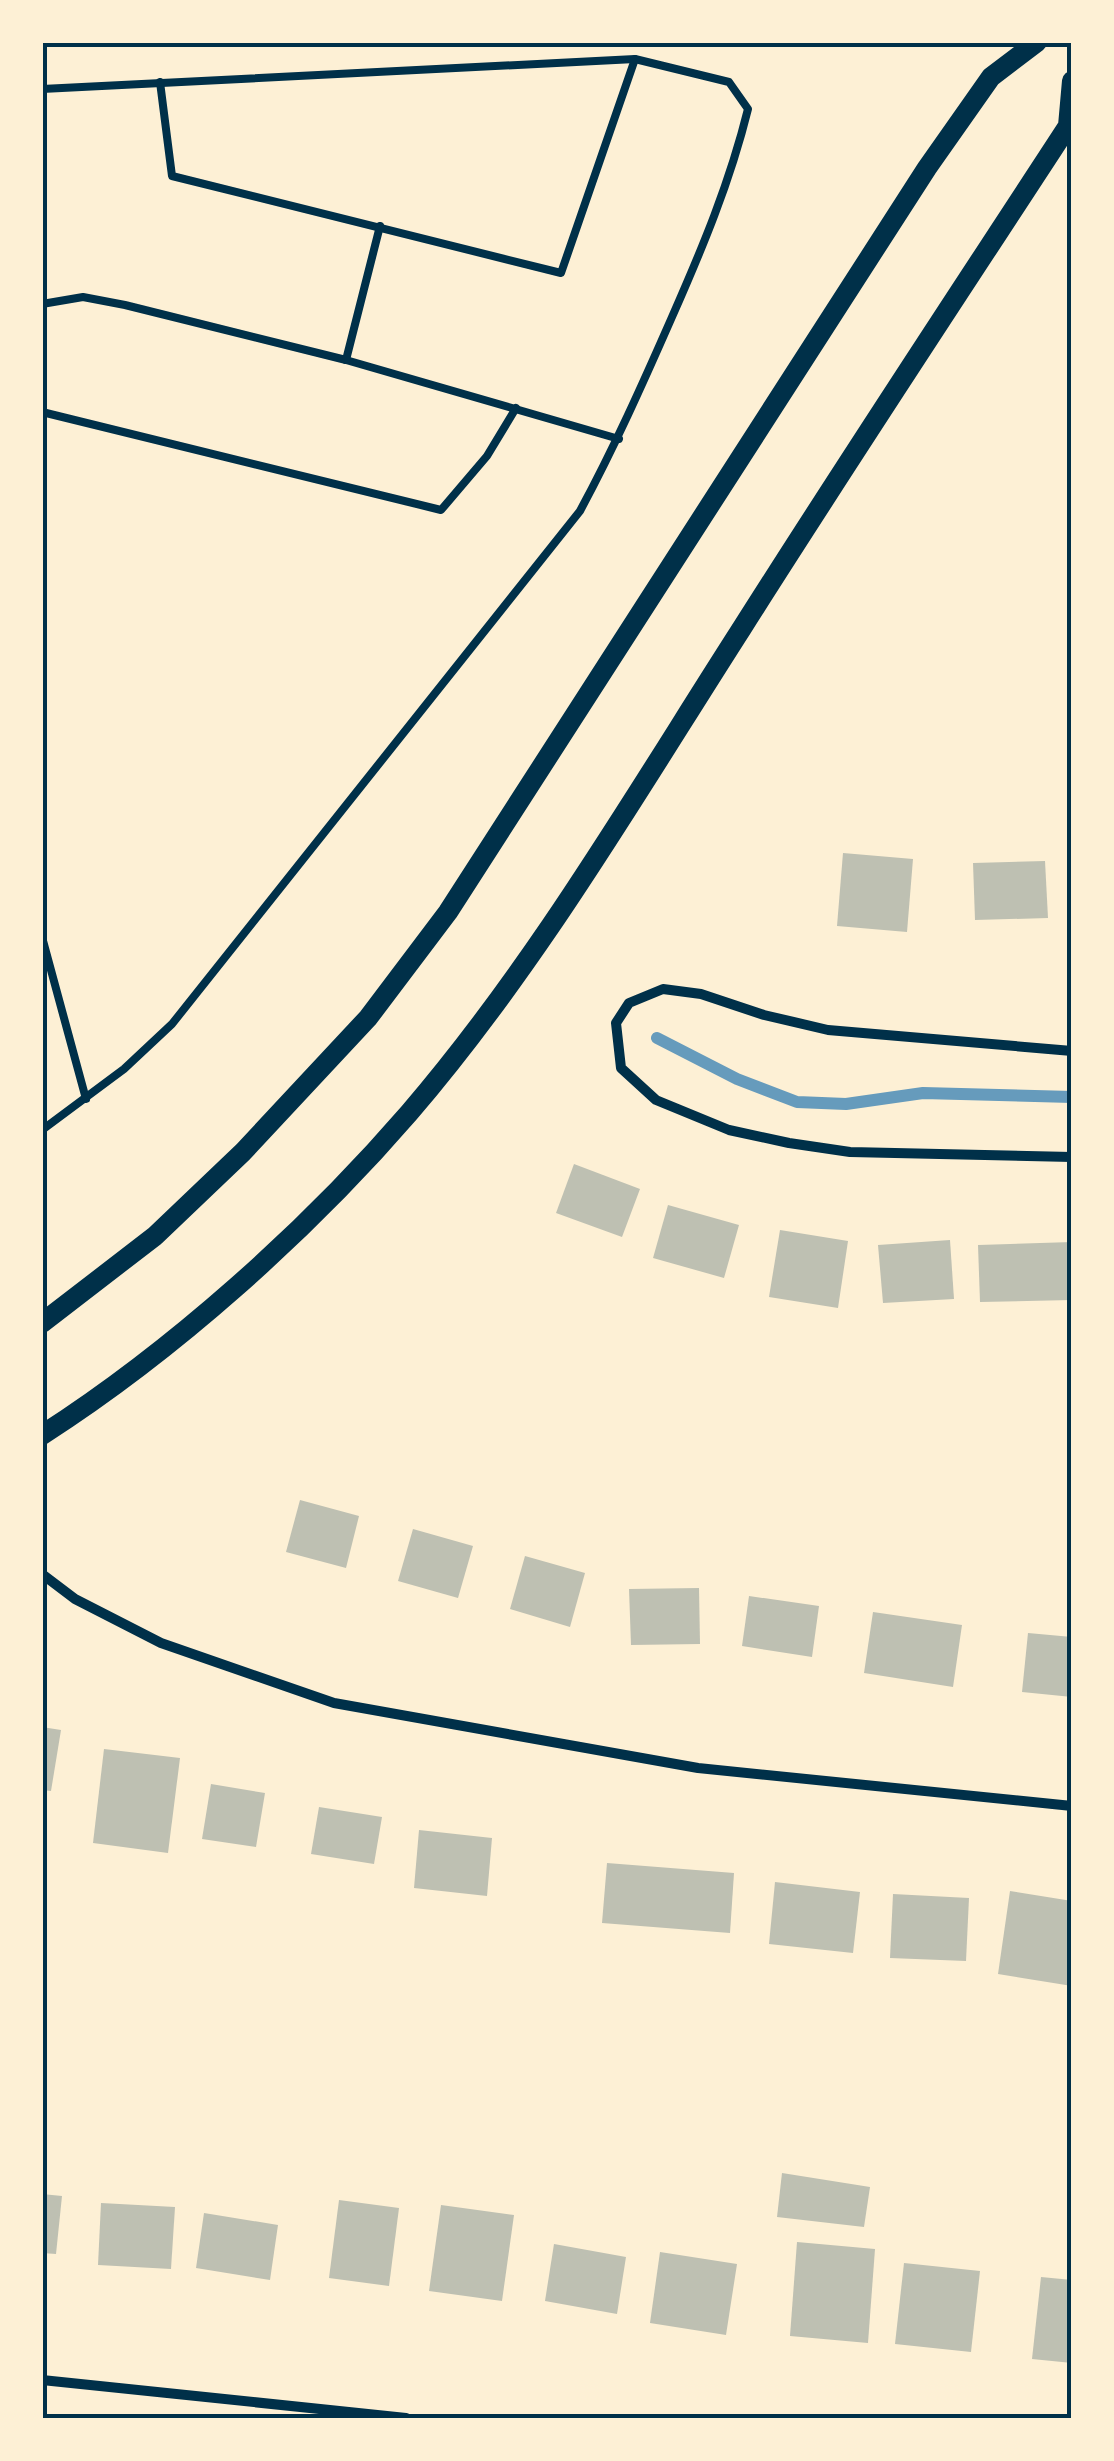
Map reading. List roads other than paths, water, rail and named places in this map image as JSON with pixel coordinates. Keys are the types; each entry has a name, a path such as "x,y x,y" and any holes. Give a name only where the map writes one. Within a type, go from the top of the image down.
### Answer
{"main road":[{"path":"42,1323 155,1236 243,1152 368,1018 448,912 927,168 991,77 1037,42"},
{"path":"42,1435 79,1412 194,1322 301,1228 409,1113 500,996 611,836 1068,126 1072,81"}],"street":[{"path":"1072,1051 828,1030 700,994 663,990 630,1004 616,1023 621,1068 656,1100 730,1130 850,1152 1072,1157"},
{"path":"42,1574 75,1599 160,1643 334,1703 698,1768 1072,1806"},
{"path":"42,2380 406,2418"}],"lane":[{"path":"160,82 172,176 561,273 635,59"},
{"path":"42,88 635,59 729,82 748,110 726,188 619,440 580,511 172,1024 86,1098 42,1130"},
{"path":"346,360 380,226"},
{"path":"42,304 83,298 125,305 346,360 619,440"},
{"path":"42,412 440,510 488,456 516,408"},
{"path":"42,937 86,1098"}],"waterway":[{"path":"657,1038 737,1079 797,1102 846,1104 923,1093 1072,1097"}]}
